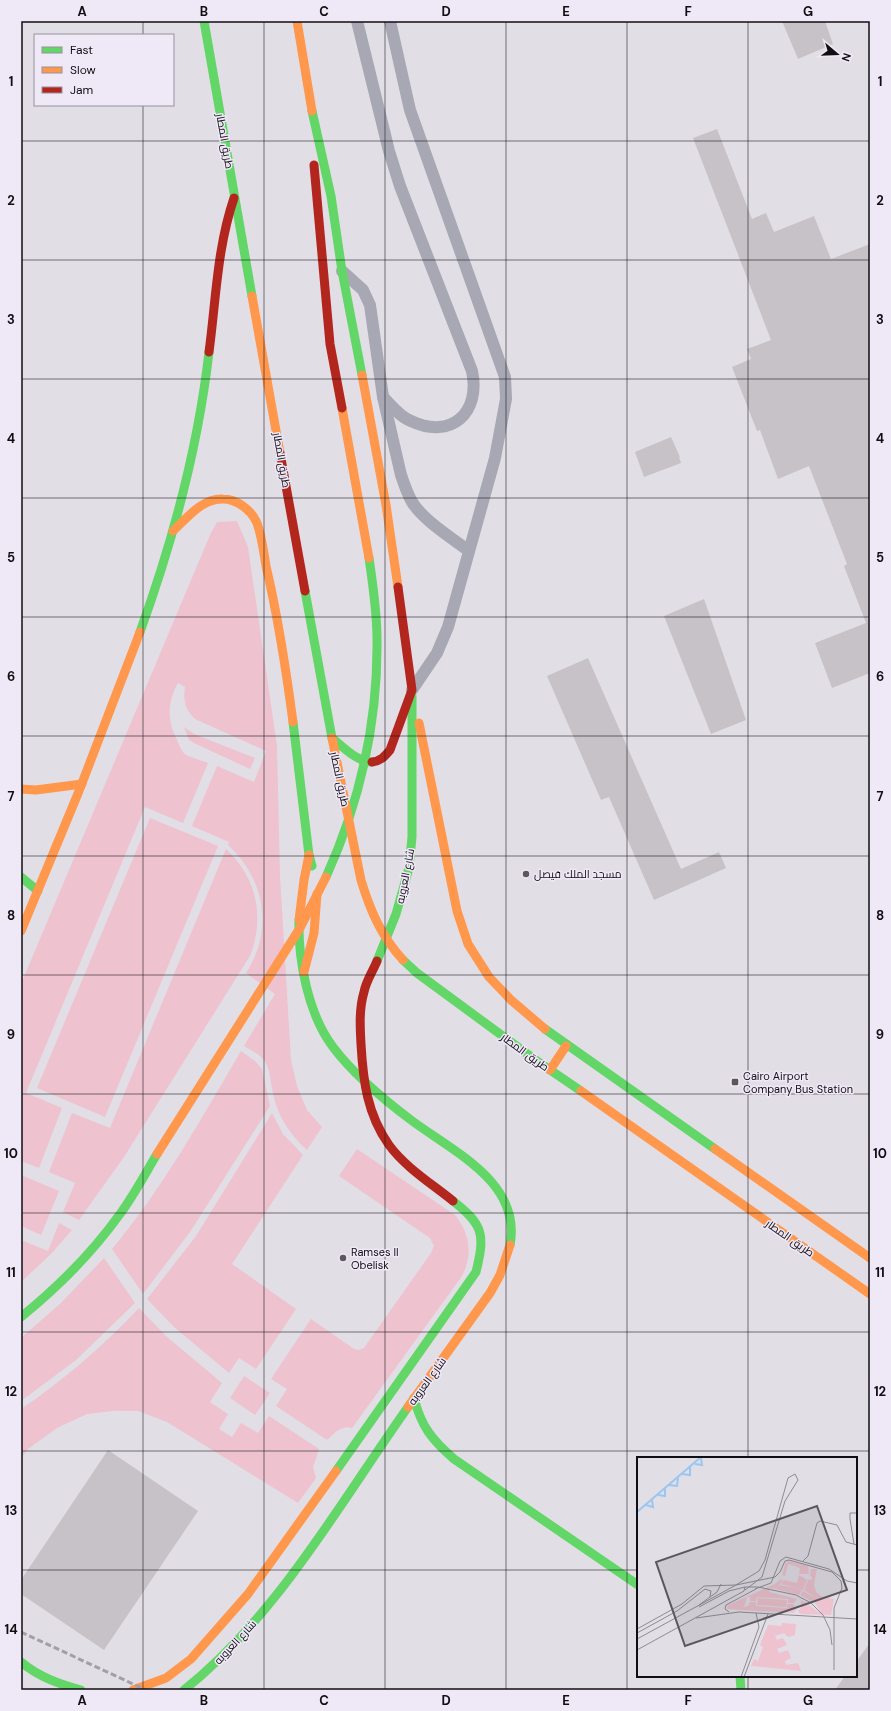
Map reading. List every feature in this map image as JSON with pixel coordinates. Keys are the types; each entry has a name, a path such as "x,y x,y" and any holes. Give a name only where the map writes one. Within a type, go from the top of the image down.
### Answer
{"main road":[{"name":"طريق المطار","path":"204,21 234,198 332,738 361,880 373,917 386,942 399,958 417,973 550,1070 620,1113 870,1294"},
{"path":"297,21 311,109 331,196 342,271 386,505 412,690 457,911 468,944 489,977 511,1000 534,1021 566,1046 633,1097 870,1258"},
{"path":"21,1317 70,1274 120,1214 300,928 320,890 338,850 353,809 364,767 372,724 376,681 377,638 374,594 368,552 330,344 311,109"},
{"path":"21,931 82,784 142,629 173,531 188,472 206,379 219,250 227,215 234,198"},
{"path":"173,531 199,507 210,501 222,498 243,504 251,512 257,522 276,610 289,693 309,855 315,878 317,916 314,936 304,974"},
{"path":"332,738 349,752 363,760 371,762 382,760 386,757 393,743 412,690"},
{"name":"شارع العروبه","path":"133,1690 166,1678 191,1659 248,1594 440,1325 476,1272 481,1252 481,1235 476,1222 466,1211 408,1164 390,1146 378,1128 369,1106 363,1079 360,1022 362,999 370,976 386,942 403,893 410,860 412,837 412,690"},
{"path":"21,790 36,790 82,784"},
{"path":"309,855 300,895 299,915 300,955 304,974 312,1004 333,1046 363,1079"},
{"path":"21,877 38,891"},
{"path":"550,1070 566,1046"},
{"name":"شارع العروبه","path":"184,1690 214,1665 257,1619 294,1571 414,1398 488,1296 500,1277 508,1252 511,1233 510,1213 503,1197 492,1181 477,1166 399,1110 363,1079"},
{"path":"414,1398 424,1429 442,1449 637,1584"},
{"path":"21,1662 40,1675 55,1682 82,1690"},
{"path":"740,1677 742,1690"}],"street":[{"path":"357,21 389,151 400,186 472,371 475,384 473,399 465,414 452,425 437,428 410,421 383,397"},
{"path":"390,21 410,110 505,377 506,399 495,458 446,633 437,653 412,690"},
{"path":"342,271 357,283 367,296 383,397 401,475 413,503 434,524 469,551"}],"shaded area":[{"path":"237,521 248,547 277,746 280,876 291,1060 297,1086 307,1110 322,1127 307,1150 295,1138 281,1117 275,1101 268,1068 264,1060 244,1046 275,994 246,973 255,957 260,940 262,923 261,906 257,889 241,858 228,845 229,842 192,826 217,766 254,782 266,751 195,719 187,708 184,696 185,687 178,683 174,690 170,705 171,726 181,749 185,754 208,763 183,823 145,807 26,1093 62,1108 39,1168 21,1161 21,984 210,535 217,522"},
{"path":"184,727 194,734 255,758 250,769 189,740"},
{"path":"150,818 218,846 105,1117 37,1088"},
{"path":"226,849 237,860 245,872 255,899 257,927 255,941 250,956 124,1157 79,1220 63,1212 75,1183 49,1172 72,1113 110,1128"},
{"path":"241,1051 255,1061 262,1069 270,1106 190,1232 143,1294 112,1249 131,1226 181,1153"},
{"path":"272,1113 283,1134 303,1155 232,1264 296,1309 256,1369 239,1358 229,1373 174,1327 147,1299 196,1236"},
{"path":"357,1149 455,1215 464,1229 467,1237 469,1252 468,1260 462,1276 352,1428 348,1427 341,1429 327,1440 276,1406 287,1389 271,1379 311,1319 354,1349 359,1350 364,1348 431,1253 434,1246 430,1238 339,1176"},
{"path":"21,1175 59,1191 41,1235 21,1226"},
{"path":"59,1223 72,1230 50,1255 21,1282 21,1240 48,1251"},
{"path":"104,1258 135,1303 76,1360 21,1401 21,1338 61,1303"},
{"path":"139,1308 166,1336 222,1383 210,1402 228,1414 219,1429 232,1437 241,1423 258,1433 269,1416 319,1449 313,1467 316,1478 298,1503 167,1422 138,1411 113,1411 87,1414 57,1428 28,1449 21,1458 21,1409 83,1362"},
{"path":"244,1376 270,1393 255,1415 230,1398"}],"building":[{"path":"782,21 825,21 833,44 798,59"},
{"path":"717,129 752,219 766,213 774,232 814,216 831,259 870,244 870,673 832,688 815,643 866,623 844,566 847,564 809,466 778,479 760,430 757,431 732,367 751,359 747,349 771,340 693,138"},
{"path":"671,437 680,457 681,463 644,477 635,452"},
{"path":"704,599 746,720 711,734 664,616"},
{"path":"588,658 681,869 719,852 726,868 654,900 609,797 601,800 547,676"},
{"path":"108,1450 198,1511 104,1650 21,1594 21,1580"},
{"path":"870,1643 870,1690 835,1690 844,1677 857,1677 857,1661"}],"railway":[{"path":"21,1632 146,1690"}],"traffic: fast":[{"path":"204,21 252,296"},
{"path":"312,111 331,196 342,271 362,375"},
{"path":"140,632 163,563 183,494 198,423 209,352"},
{"path":"326,877 338,849 357,791 365,761 370,731 374,701 377,629 376,609 369,558"},
{"path":"305,591 332,738 356,757 361,760 372,762"},
{"path":"377,961 396,914 409,868 412,837 412,696"},
{"path":"293,722 309,855 312,866"},
{"path":"21,877 38,891"},
{"path":"299,920 300,952 306,986 311,1003 324,1034 341,1057 369,1086 411,1120 464,1157 480,1170 495,1186 505,1203 511,1223 510,1245"},
{"path":"403,960 417,973 534,1059 581,1091"},
{"path":"545,1029 715,1149"},
{"path":"21,1317 61,1282 98,1242 125,1207 157,1154"},
{"path":"336,1471 476,1272 481,1249 480,1232 471,1217 453,1201"},
{"path":"414,1398 420,1417 428,1432 454,1459 637,1584"},
{"path":"184,1690 218,1661 249,1628 278,1593 332,1519 408,1407"},
{"path":"21,1662 35,1672 81,1690"},
{"path":"740,1677 741,1690"}],"traffic: slow":[{"path":"297,21 312,111"},
{"path":"252,296 280,453"},
{"path":"362,375 386,505 398,587"},
{"path":"342,408 369,558"},
{"path":"173,531 189,515 202,505 208,502 223,499 228,499 238,503 250,512 256,521 261,536 285,663 293,722"},
{"path":"21,931 79,791 140,632"},
{"path":"419,723 457,911 468,944 489,977 511,1000 545,1029"},
{"path":"332,738 364,891 382,932 403,960"},
{"path":"21,789 36,790 82,784"},
{"path":"299,920 309,855"},
{"path":"157,1154 300,928 326,877"},
{"path":"304,972 314,933 317,894"},
{"path":"550,1070 566,1046"},
{"path":"581,1091 870,1294"},
{"path":"715,1149 870,1258"},
{"path":"408,1407 490,1293 500,1275 510,1245"},
{"path":"133,1690 166,1678 191,1659 248,1594 336,1471"}],"traffic: jam":[{"path":"314,165 330,344 342,408"},
{"path":"209,352 220,255 228,217 234,198"},
{"path":"280,453 305,591"},
{"path":"372,762 380,759 390,750 412,690 398,587"},
{"path":"377,961 365,988 360,1018 363,1071 371,1109 382,1133 395,1153 419,1175 453,1201"}],"place":[{"name":"مسجد الملك فيصل","path":"526,874"},
{"name":"Cairo Airport Company Bus Station","path":"735,1082"},
{"name":"Ramses II Obelisk","path":"343,1258"}]}
